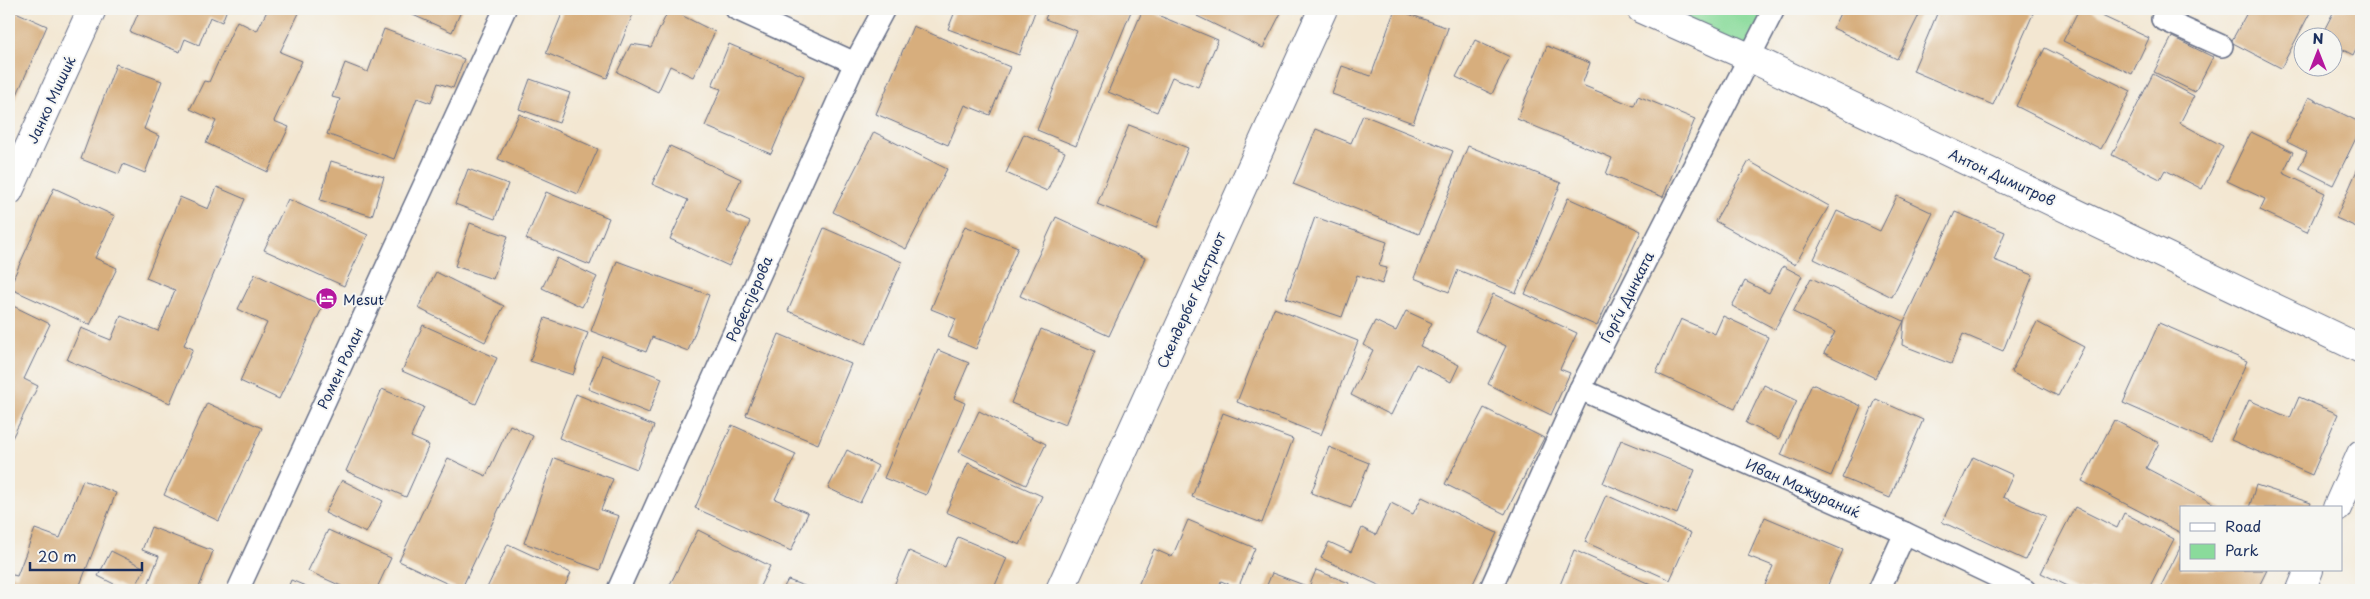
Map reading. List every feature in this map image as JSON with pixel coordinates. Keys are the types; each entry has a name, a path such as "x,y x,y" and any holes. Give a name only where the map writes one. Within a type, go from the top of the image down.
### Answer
{"street":[{"name":"Јанко Мишиќ","path":"9,191 92,9"},
{"name":"Скендербег Кастриот","path":"1060,590 1323,9"},
{"name":"Антон Димитров","path":"1641,9 1751,58 2361,348"},
{"path":"2338,506 2361,454"},
{"path":"2301,590 2309,572"}],"lane":[{"name":"Ромен Ролан","path":"238,590 505,9"},
{"path":"736,9 855,63"},
{"name":"Робеспјерова","path":"618,590 855,63 884,9"},
{"name":"Ѓорѓи Динката","path":"1490,590 1580,389 1751,58 1774,9"},
{"path":"2167,9 2162,19 2222,46"},
{"name":"Иван Мажураниќ","path":"1580,389 1905,533 2025,590"},
{"path":"1879,590 1905,533"}],"green space":[{"path":"1641,9 1774,9 1751,58"}],"building":[{"path":"9,9 47,26 9,113"},
{"path":"140,9 227,9 222,22 210,17 199,45 185,39 180,52 130,32"},
{"path":"268,9 301,9 280,52 302,61 274,121 289,127 268,172 206,143 216,121 190,109 204,81 209,82 237,21 257,31"},
{"path":"399,9 462,9 452,32"},
{"path":"564,9 635,9 607,78 546,53"},
{"path":"669,9 715,32 693,77 670,66 658,92 617,72 631,44 651,47"},
{"path":"956,9 1036,9 1019,55 948,29"},
{"path":"1049,9 1132,9 1076,146 1037,130 1077,31 1045,19"},
{"path":"1143,9 1218,40 1198,87 1172,77 1157,112 1108,92"},
{"path":"1201,9 1283,9 1263,48 1197,16"},
{"path":"1395,9 1448,28 1413,123 1332,94 1342,66 1371,76"},
{"path":"1842,9 1922,9 1897,59 1833,28"},
{"path":"1939,9 2020,9 2033,14 1993,105 1913,71"},
{"path":"2079,9 2087,9 2149,38 2132,74 2063,41"},
{"path":"2249,9 2312,9 2302,28 2292,28 2292,47 2281,68 2231,42"},
{"path":"2335,9 2361,9 2361,38 2353,55 2342,49 2342,28 2325,28"},
{"path":"913,26 1010,67 990,115 965,105 948,145 876,114"},
{"path":"384,29 464,59 453,88 438,83 431,103 417,98 394,159 327,134 340,99 332,97 345,63 368,72"},
{"path":"2172,37 2213,57 2195,92 2154,72"},
{"path":"1475,40 1510,57 1492,94 1456,77"},
{"path":"729,44 804,76 771,154 705,126 721,89 712,86"},
{"path":"1547,46 1590,63 1582,85 1634,106 1638,96 1695,119 1663,197 1606,174 1612,158 1517,119"},
{"path":"2045,48 2131,91 2101,149 2016,106"},
{"path":"116,64 162,81 144,129 159,136 145,173 123,164 119,174 81,159"},
{"path":"2153,74 2194,96 2180,123 2223,146 2202,189 2165,170 2160,179 2112,155"},
{"path":"530,79 570,93 559,123 519,109"},
{"path":"2309,97 2361,123 2361,128 2333,185 2299,168 2307,152 2287,142"},
{"path":"519,114 598,149 578,194 498,159"},
{"path":"1363,115 1453,151 1419,234 1293,184 1316,129 1351,143"},
{"path":"1129,125 1188,148 1156,228 1097,204"},
{"path":"874,132 947,169 906,249 833,212"},
{"path":"2251,132 2293,152 2283,173 2325,193 2307,232 2260,210 2265,199 2227,181"},
{"path":"1024,134 1065,152 1047,191 1006,173"},
{"path":"670,146 741,179 726,211 750,222 729,266 670,239 688,200 652,184"},
{"path":"1468,146 1561,183 1516,293 1458,270 1449,292 1414,278"},
{"path":"331,161 384,177 372,216 320,200"},
{"path":"1749,161 1829,206 1795,265 1715,221"},
{"path":"2358,168 2361,170 2361,229 2336,218"},
{"path":"468,169 508,184 495,219 455,204"},
{"path":"217,187 245,199 184,345 193,349 170,403 67,360 81,328 111,340 121,316 158,331 175,290 146,278 180,197 208,209"},
{"path":"54,188 115,216 95,258 117,268 90,325 9,288"},
{"path":"546,192 609,218 590,265 526,239"},
{"path":"1897,196 1933,213 1892,297 1814,259 1837,211 1880,231"},
{"path":"1568,198 1641,231 1597,326 1525,294"},
{"path":"288,199 368,235 344,286 264,250"},
{"path":"1955,212 2005,232 1994,260 2033,275 2003,351 1963,334 1951,364 1902,345 1904,321"},
{"path":"1056,217 1145,258 1109,336 1020,296"},
{"path":"1315,217 1387,242 1379,266 1387,268 1382,284 1357,275 1342,317 1286,298"},
{"path":"470,223 508,236 493,279 455,266"},
{"path":"965,226 1018,247 976,349 948,337 956,319 931,309"},
{"path":"824,228 902,262 866,344 788,311"},
{"path":"557,258 597,277 582,307 542,288"},
{"path":"617,261 709,295 688,351 652,337 646,352 591,331"},
{"path":"1783,266 1802,276 1775,329 1732,306 1745,281 1769,293"},
{"path":"436,272 504,306 485,342 418,308"},
{"path":"255,274 323,306 279,399 240,381 267,323 238,309"},
{"path":"1811,278 1904,321 1875,378 1824,353 1835,332 1793,312"},
{"path":"1493,294 1577,333 1560,369 1570,373 1551,415 1488,384 1506,346 1475,331"},
{"path":"9,304 50,324 24,379 38,386 12,438 9,437"},
{"path":"1274,308 1358,341 1321,435 1237,402"},
{"path":"1406,311 1432,323 1420,346 1459,365 1451,382 1416,364 1391,415 1351,395 1373,350 1363,345 1375,321 1396,331"},
{"path":"1723,316 1768,337 1735,409 1656,373 1681,319 1715,334"},
{"path":"545,318 588,333 573,375 530,361"},
{"path":"2037,322 2084,347 2058,396 2011,372"},
{"path":"2159,323 2247,361 2211,442 2123,403"},
{"path":"423,325 497,358 476,404 402,371"},
{"path":"1041,329 1095,351 1065,425 1011,403"},
{"path":"779,334 851,364 818,444 746,415"},
{"path":"938,350 969,363 954,398 965,403 926,495 884,478"},
{"path":"602,355 662,378 649,413 588,389"},
{"path":"1812,384 1861,406 1831,476 1781,455"},
{"path":"1764,385 1797,401 1779,439 1746,423"},
{"path":"382,389 424,407 411,437 429,445 406,497 346,471"},
{"path":"576,394 654,426 637,469 559,438"},
{"path":"2299,397 2338,414 2312,475 2231,440 2249,400 2290,418"},
{"path":"1876,399 1923,420 1890,498 1842,478"},
{"path":"207,403 262,428 219,521 164,495"},
{"path":"1484,408 1544,438 1505,514 1445,484"},
{"path":"979,411 1046,444 1026,485 959,452"},
{"path":"1223,413 1293,439 1262,523 1192,497"},
{"path":"2114,420 2159,443 2146,468 2218,506 2180,506 2180,532 2082,481"},
{"path":"510,425 533,436 461,590 399,561 448,458 486,476"},
{"path":"732,425 796,454 775,499 808,513 791,551 695,508"},
{"path":"1621,440 1695,470 1677,514 1603,483"},
{"path":"1329,447 1369,463 1351,508 1311,493"},
{"path":"847,450 878,466 860,503 828,488"},
{"path":"1973,457 2013,475 2003,497 2046,516 2025,560 1942,522"},
{"path":"554,458 613,479 601,510 619,516 600,570 524,543"},
{"path":"968,463 1042,496 1020,545 946,512"},
{"path":"83,480 116,493 78,590 9,590 9,574 17,576 35,529 60,538"},
{"path":"342,480 383,501 366,533 325,513"},
{"path":"2256,485 2311,503 2310,506 2250,506"},
{"path":"1606,495 1691,533 1670,580 1585,542"},
{"path":"1422,497 1497,533 1470,590 1389,590 1321,558 1329,542 1351,552 1362,528 1376,535 1391,503 1413,514"},
{"path":"2075,507 2117,528 2124,513 2174,539 2148,590 2076,590 2041,573"},
{"path":"1765,517 1843,550 1827,587 1835,590 1763,590 1773,566 1748,556"},
{"path":"1188,520 1255,548 1238,588 1221,581 1217,590 1136,590 1154,549 1172,557"},
{"path":"151,527 213,551 198,590 146,590 159,556 142,550"},
{"path":"328,530 391,558 376,590 350,590 308,571"},
{"path":"698,530 770,566 758,590 667,590"},
{"path":"958,537 1007,558 993,590 892,590 909,551 945,567"},
{"path":"508,544 571,573 563,590 486,590"},
{"path":"2180,548 2180,572 2266,572 2257,590 2159,590"},
{"path":"1574,550 1663,590 1558,590"},
{"path":"111,551 145,568 134,590 126,590 98,576"},
{"path":"1316,570 1349,583 1346,590 1333,584 1330,590 1265,590 1272,573 1309,587"},
{"path":"291,580 315,590 287,590"},
{"path":"788,580 815,590 782,590"}],"place":[{"name":"Mesut","path":"327,299"}]}
